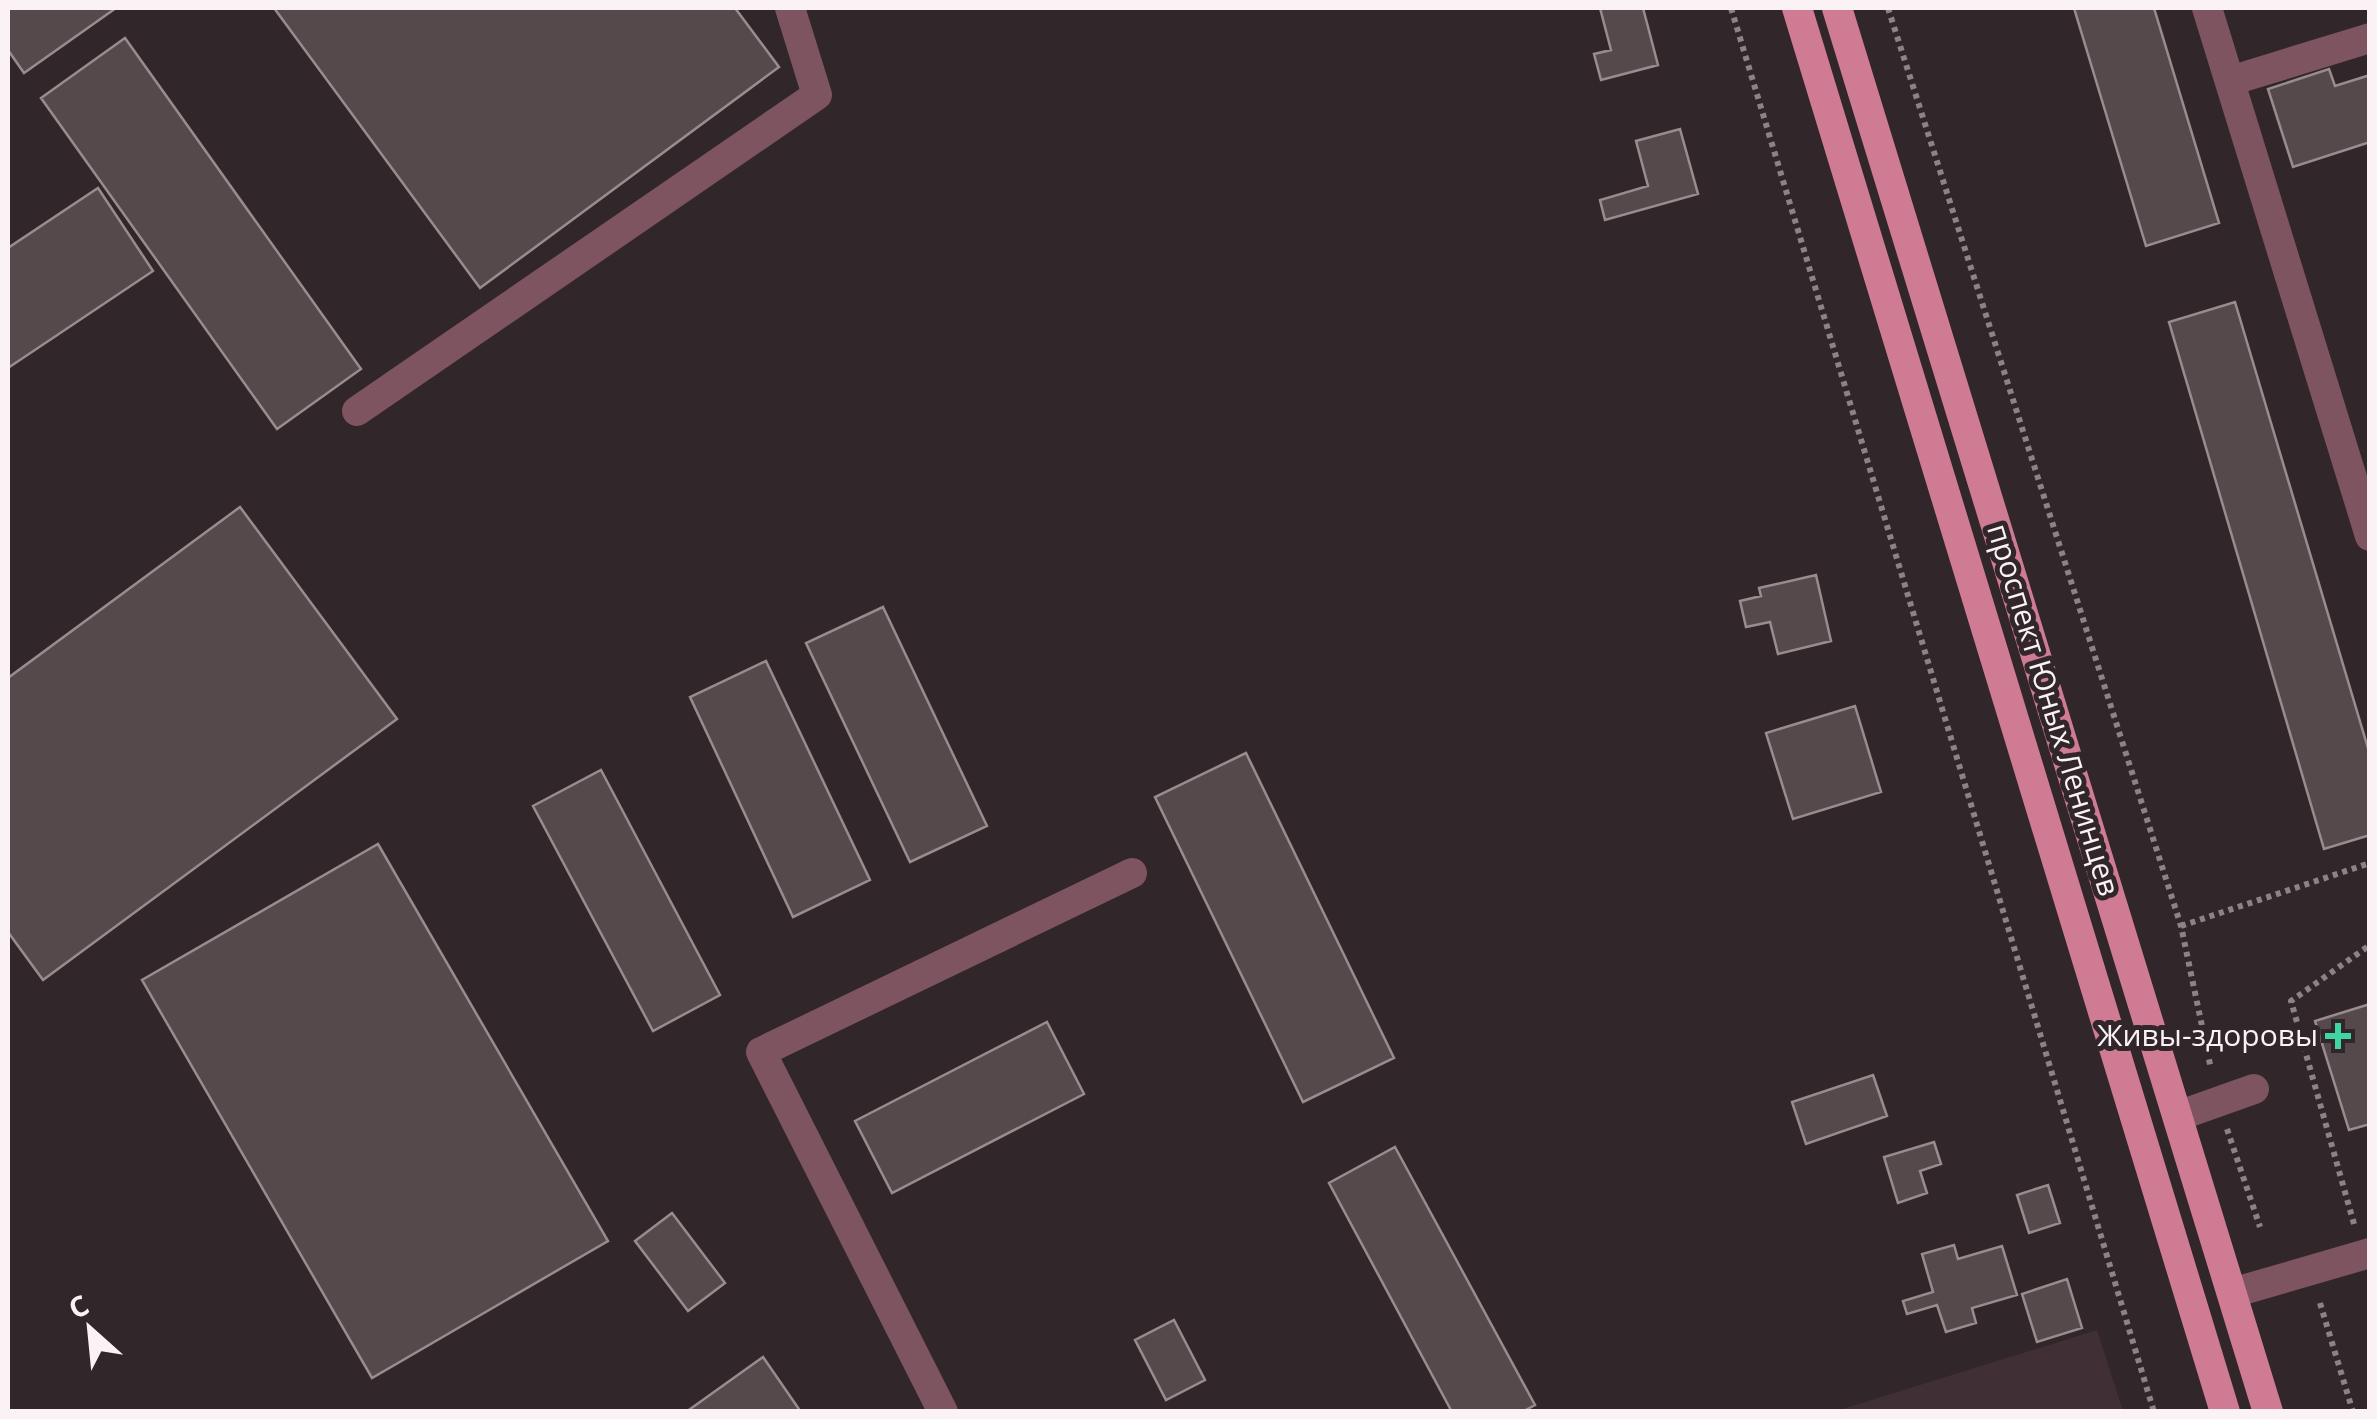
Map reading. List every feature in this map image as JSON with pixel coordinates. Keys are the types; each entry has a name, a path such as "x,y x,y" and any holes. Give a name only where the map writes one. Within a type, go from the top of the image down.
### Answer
{"main road":[{"name":"проспект Юных Ленинцев","path":"1797,8 2225,1412"},
{"name":"проспект Юных Ленинцев","path":"1838,8 2268,1412"}],"street":[{"path":"357,411 817,95 790,8"},
{"path":"2207,8 2370,536"},
{"path":"2230,81 2370,38"},
{"path":"943,1412 761,1052 1132,873"},
{"path":"2178,1116 2254,1090"},
{"path":"2232,1293 2366,1254"}],"path":[{"path":"1731,8 2154,1412"},
{"path":"1888,8 2181,926 2370,863"},
{"path":"2366,1254 2291,1001 2370,945"},
{"path":"2310,1270 2353,1412"}],"shaded area":[{"path":"2097,1330 2123,1411 1836,1411"}],"building":[{"path":"8,8 116,8 24,73 8,50"},
{"path":"274,8 735,8 779,67 480,288"},
{"path":"1600,8 1643,8 1658,65 1601,80 1594,54 1611,50"},
{"path":"2074,8 2154,8 2219,223 2146,246"},
{"path":"125,38 361,369 277,429 41,98"},
{"path":"2329,69 2335,86 2370,75 2370,142 2293,167 2268,89"},
{"path":"1680,129 1698,194 1605,220 1600,200 1648,186 1636,141"},
{"path":"98,188 153,271 8,368 8,248"},
{"path":"2235,302 2370,755 2370,835 2324,849 2169,322"},
{"path":"240,507 397,719 43,980 8,932 8,678"},
{"path":"1816,575 1831,641 1778,654 1770,622 1746,627 1740,601 1761,596 1759,588"},
{"path":"883,607 987,826 910,862 806,643"},
{"path":"766,661 870,880 793,917 690,697"},
{"path":"1855,706 1881,792 1793,819 1766,733"},
{"path":"1246,753 1394,1058 1303,1102 1155,797"},
{"path":"601,770 720,995 653,1031 533,806"},
{"path":"378,844 608,1241 372,1378 142,980"},
{"path":"2370,1004 2370,1124 2349,1130 2315,1021"},
{"path":"1047,1022 1084,1094 892,1193 855,1121"},
{"path":"1873,1075 1887,1116 1806,1144 1792,1102"},
{"path":"1934,1142 1941,1164 1920,1171 1927,1193 1898,1203 1884,1157"},
{"path":"1395,1147 1535,1405 1522,1412 1452,1412 1329,1183"},
{"path":"2048,1185 2060,1223 2029,1233 2017,1195"},
{"path":"672,1213 725,1283 688,1311 635,1241"},
{"path":"1954,1245 1958,1259 2002,1246 2017,1295 1972,1308 1976,1323 1946,1332 1937,1305 1907,1314 1903,1301 1933,1292 1922,1254"},
{"path":"2067,1279 2082,1328 2037,1342 2022,1294"},
{"path":"1174,1320 1205,1380 1166,1400 1135,1340"},
{"path":"763,1357 801,1412 686,1412"}],"place":[{"name":"Живы-здоровы","path":"2338,1036"}]}
